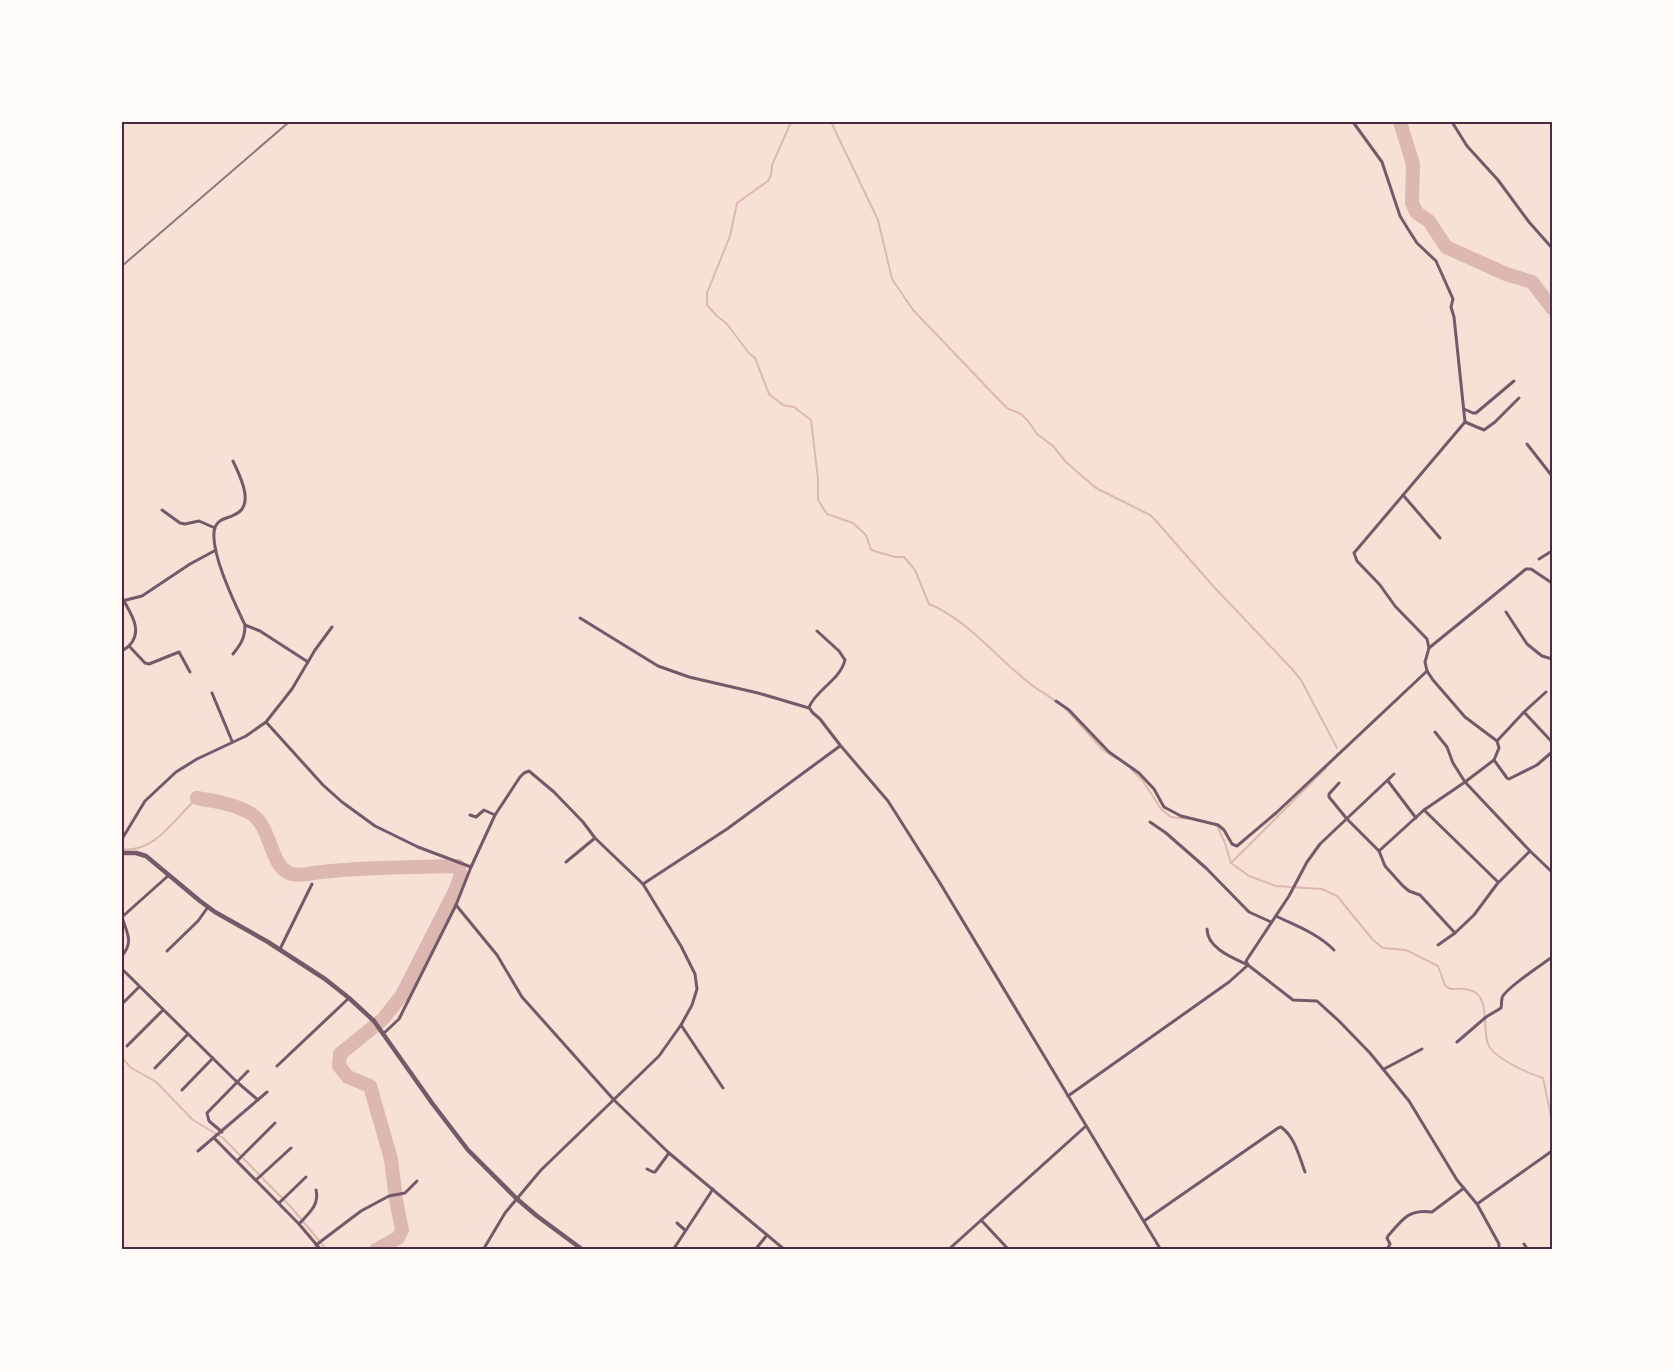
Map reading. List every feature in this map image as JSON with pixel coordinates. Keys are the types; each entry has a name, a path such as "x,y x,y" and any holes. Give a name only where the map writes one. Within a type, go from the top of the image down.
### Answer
{"street":[{"path":"1353,122 1382,162 1400,216 1417,243 1436,261 1453,301 1451,307 1465,422 1354,553 1357,561 1380,585 1403,615 1424,635 1429,648"},
{"path":"1452,122 1467,146 1498,180 1529,222 1552,248"},
{"path":"1464,409 1476,413 1514,381"},
{"path":"1465,422 1484,430 1519,398"},
{"path":"1527,444 1552,476"},
{"path":"233,461 246,491 244,506 233,516 223,518 215,528 216,550 225,581 245,625 245,635 233,654"},
{"path":"1403,495 1440,538"},
{"path":"162,510 180,523 188,524 199,521 215,528"},
{"path":"122,651 135,640 137,635 132,614 123,601 142,596 190,564 216,550"},
{"path":"1539,559 1552,551"},
{"path":"1378,851 1424,810 1494,760 1499,748 1497,741 1465,717 1427,671 1425,662 1429,648 1526,568 1552,583"},
{"path":"1506,612 1527,644 1542,656 1552,659"},
{"path":"580,618 658,666 689,677 758,693 811,709"},
{"path":"245,625 260,631 308,663"},
{"path":"122,839 145,801 176,772 266,722 292,689 332,627"},
{"path":"817,631 839,651 845,660 844,665 809,707 888,801 940,883 1161,1250"},
{"path":"129,646 147,663 179,652 189,672"},
{"path":"1056,701 1069,711 1109,752 1139,773 1154,789 1164,807 1185,818 1218,825 1224,830 1232,844 1237,846 1276,813 1427,671"},
{"path":"1497,741 1546,692"},
{"path":"212,693 232,741"},
{"path":"1524,712 1552,742"},
{"path":"266,722 305,767 342,802 375,826 418,847 471,867"},
{"path":"1435,732 1447,747 1453,763 1465,782 1552,872"},
{"path":"643,884 727,829 840,745"},
{"path":"1494,760 1509,778 1537,765 1552,752"},
{"path":"383,1034 399,1019 456,905 495,815 520,777 529,771 555,792 584,822 595,838 643,884 681,946 695,974 697,989 692,1005 659,1056 559,1152 506,1213 483,1250"},
{"path":"1248,965 1245,961 1247,956 1276,916 1320,844 1395,774"},
{"path":"1388,781 1416,818"},
{"path":"1339,783 1329,795 1347,819 1378,851 1385,866 1403,886 1408,891 1420,895 1455,933"},
{"path":"470,815 476,817 484,810 495,815"},
{"path":"1424,810 1498,882"},
{"path":"1150,822 1206,868 1249,912 1271,922"},
{"path":"566,862 595,838"},
{"path":"1438,945 1474,915 1498,882 1530,851"},
{"path":"122,853 146,856 208,907 280,949 349,998 374,1021 468,1150 517,1199 583,1250"},
{"path":"122,956 128,949 129,942 122,916 169,875"},
{"path":"280,949 312,884"},
{"path":"456,905 497,956 527,1003 614,1100 669,1153 785,1250"},
{"path":"167,951 198,921 208,907"},
{"path":"1276,916 1313,934 1334,950"},
{"path":"1207,929 1208,938 1215,946 1248,965 1293,1000 1317,1001 1384,1069 1409,1101 1457,1180 1477,1204 1499,1250"},
{"path":"1457,1042 1485,1018 1501,1008 1501,999 1505,993 1534,968 1552,957"},
{"path":"1068,1096 1229,982 1248,965"},
{"path":"122,969 258,1100"},
{"path":"122,1005 139,987"},
{"path":"277,1066 349,998"},
{"path":"127,1046 164,1010"},
{"path":"681,1025 723,1088"},
{"path":"155,1068 188,1034"},
{"path":"1384,1069 1422,1049"},
{"path":"182,1090 213,1058"},
{"path":"221,1133 209,1121 207,1113 248,1071"},
{"path":"198,1151 267,1092"},
{"path":"238,1160 275,1123"},
{"path":"948,1250 1086,1126"},
{"path":"1144,1221 1281,1127 1296,1148 1305,1172"},
{"path":"215,1138 258,1178 279,1204 301,1222 319,1242 321,1250"},
{"path":"258,1178 291,1148"},
{"path":"1477,1204 1552,1151"},
{"path":"647,1168 655,1172 669,1153"},
{"path":"279,1204 306,1177"},
{"path":"319,1242 361,1211 376,1202 404,1193 417,1181"},
{"path":"1387,1250 1390,1244 1388,1236 1406,1215 1420,1211 1432,1212 1464,1188"},
{"path":"673,1250 713,1189"},
{"path":"301,1222 316,1203 318,1196 316,1190"},
{"path":"981,1220 1009,1250"},
{"path":"677,1223 685,1230"},
{"path":"755,1250 767,1235"},
{"path":"1524,1244 1528,1250"}],"waterway":[{"path":"791,122 772,165 768,181 737,203 730,236 707,293 707,305 727,324 755,358 769,394 783,405 794,407 811,420 818,479 818,500 827,514 853,523 866,535 871,550 895,557 904,557 915,570 929,604 958,620 1020,676 1056,702"},
{"path":"831,122 878,220 892,279 913,310 1007,408 1021,414 1037,434 1053,446 1066,462 1096,488 1150,515 1156,521 1301,680 1337,748"},
{"path":"1400,122 1413,164 1412,203 1417,213 1429,221 1446,247 1506,274 1532,282 1552,308"},
{"path":"1066,709 1103,750 1117,759"},
{"path":"1231,863 1326,768"},
{"path":"1131,769 1143,781 1161,809 1171,817 1189,819"},
{"path":"122,849 134,849 154,840 197,798"},
{"path":"197,798 231,805 250,813 263,827 282,868 292,874 372,868 458,866 461,875 455,891 402,995 383,1019 340,1054 339,1066 348,1077 370,1086 391,1159 402,1230 398,1238 376,1250"},
{"path":"1215,825 1225,843 1231,863 1249,876 1276,886 1322,889 1337,896 1373,940 1383,948 1406,950 1438,966 1445,985 1450,989 1464,989 1476,993 1483,1005 1488,1044 1504,1060 1543,1078 1552,1121"},
{"path":"122,1057 130,1067 156,1082 193,1120 223,1138 291,1207 327,1250"}],"railway":[{"path":"122,266 289,122"}]}
